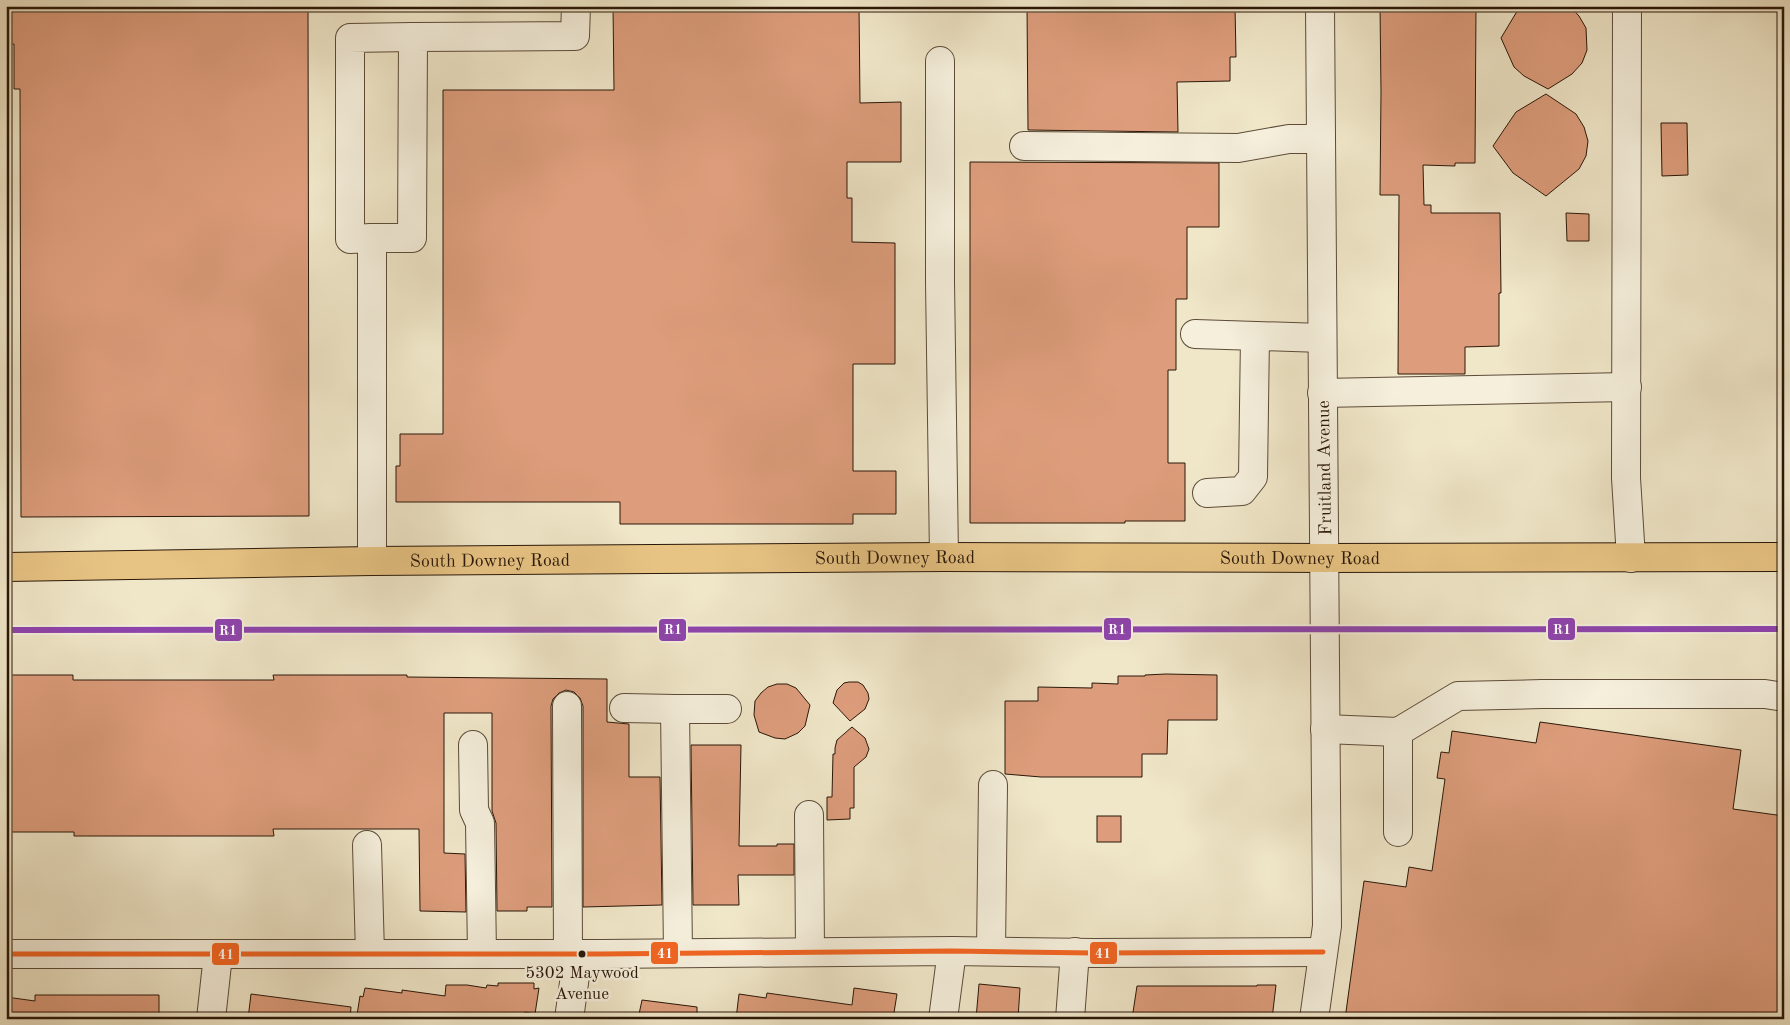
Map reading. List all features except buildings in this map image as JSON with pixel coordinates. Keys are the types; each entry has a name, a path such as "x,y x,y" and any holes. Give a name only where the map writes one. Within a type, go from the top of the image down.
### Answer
{"main road":[{"name":"South Downey Road","path":"6,567 372,560 944,557 1784,557"}],"street":[{"path":"413,37 412,238 350,238 350,38 413,37 576,36 576,6"},
{"name":"Fruitland Avenue","path":"1314,1019 1327,926 1320,6"},
{"path":"1627,6 1626,478 1631,558"},
{"path":"940,60 940,282 944,557"},
{"path":"1024,146 1238,148 1289,139 1320,139"},
{"path":"372,238 372,560"},
{"path":"1195,334 1322,338"},
{"path":"1207,493 1242,491 1254,477 1255,336"},
{"path":"1322,393 1627,387"},
{"path":"1325,728 1398,732 1458,696 1765,694 1784,697"},
{"path":"567,706 573,954 569,1019"},
{"path":"624,708 727,709"},
{"path":"675,709 678,953"},
{"path":"1398,732 1398,832"},
{"path":"473,745 474,810 480,823 482,954"},
{"path":"991,951 993,785"},
{"path":"809,815 810,952"},
{"path":"367,845 370,954"},
{"path":"6,954 573,954 952,950 1323,952"},
{"path":"943,1019 952,950"},
{"path":"1070,1019 1075,952"},
{"path":"210,1019 218,955"}],"transit line":[{"name":"R1","path":"6,630 1784,629"},
{"name":"41","path":"6,954 602,954 952,951 1094,953 1323,952"}],"place":[{"name":"5302 Maywood Avenue","path":"582,954"}]}
